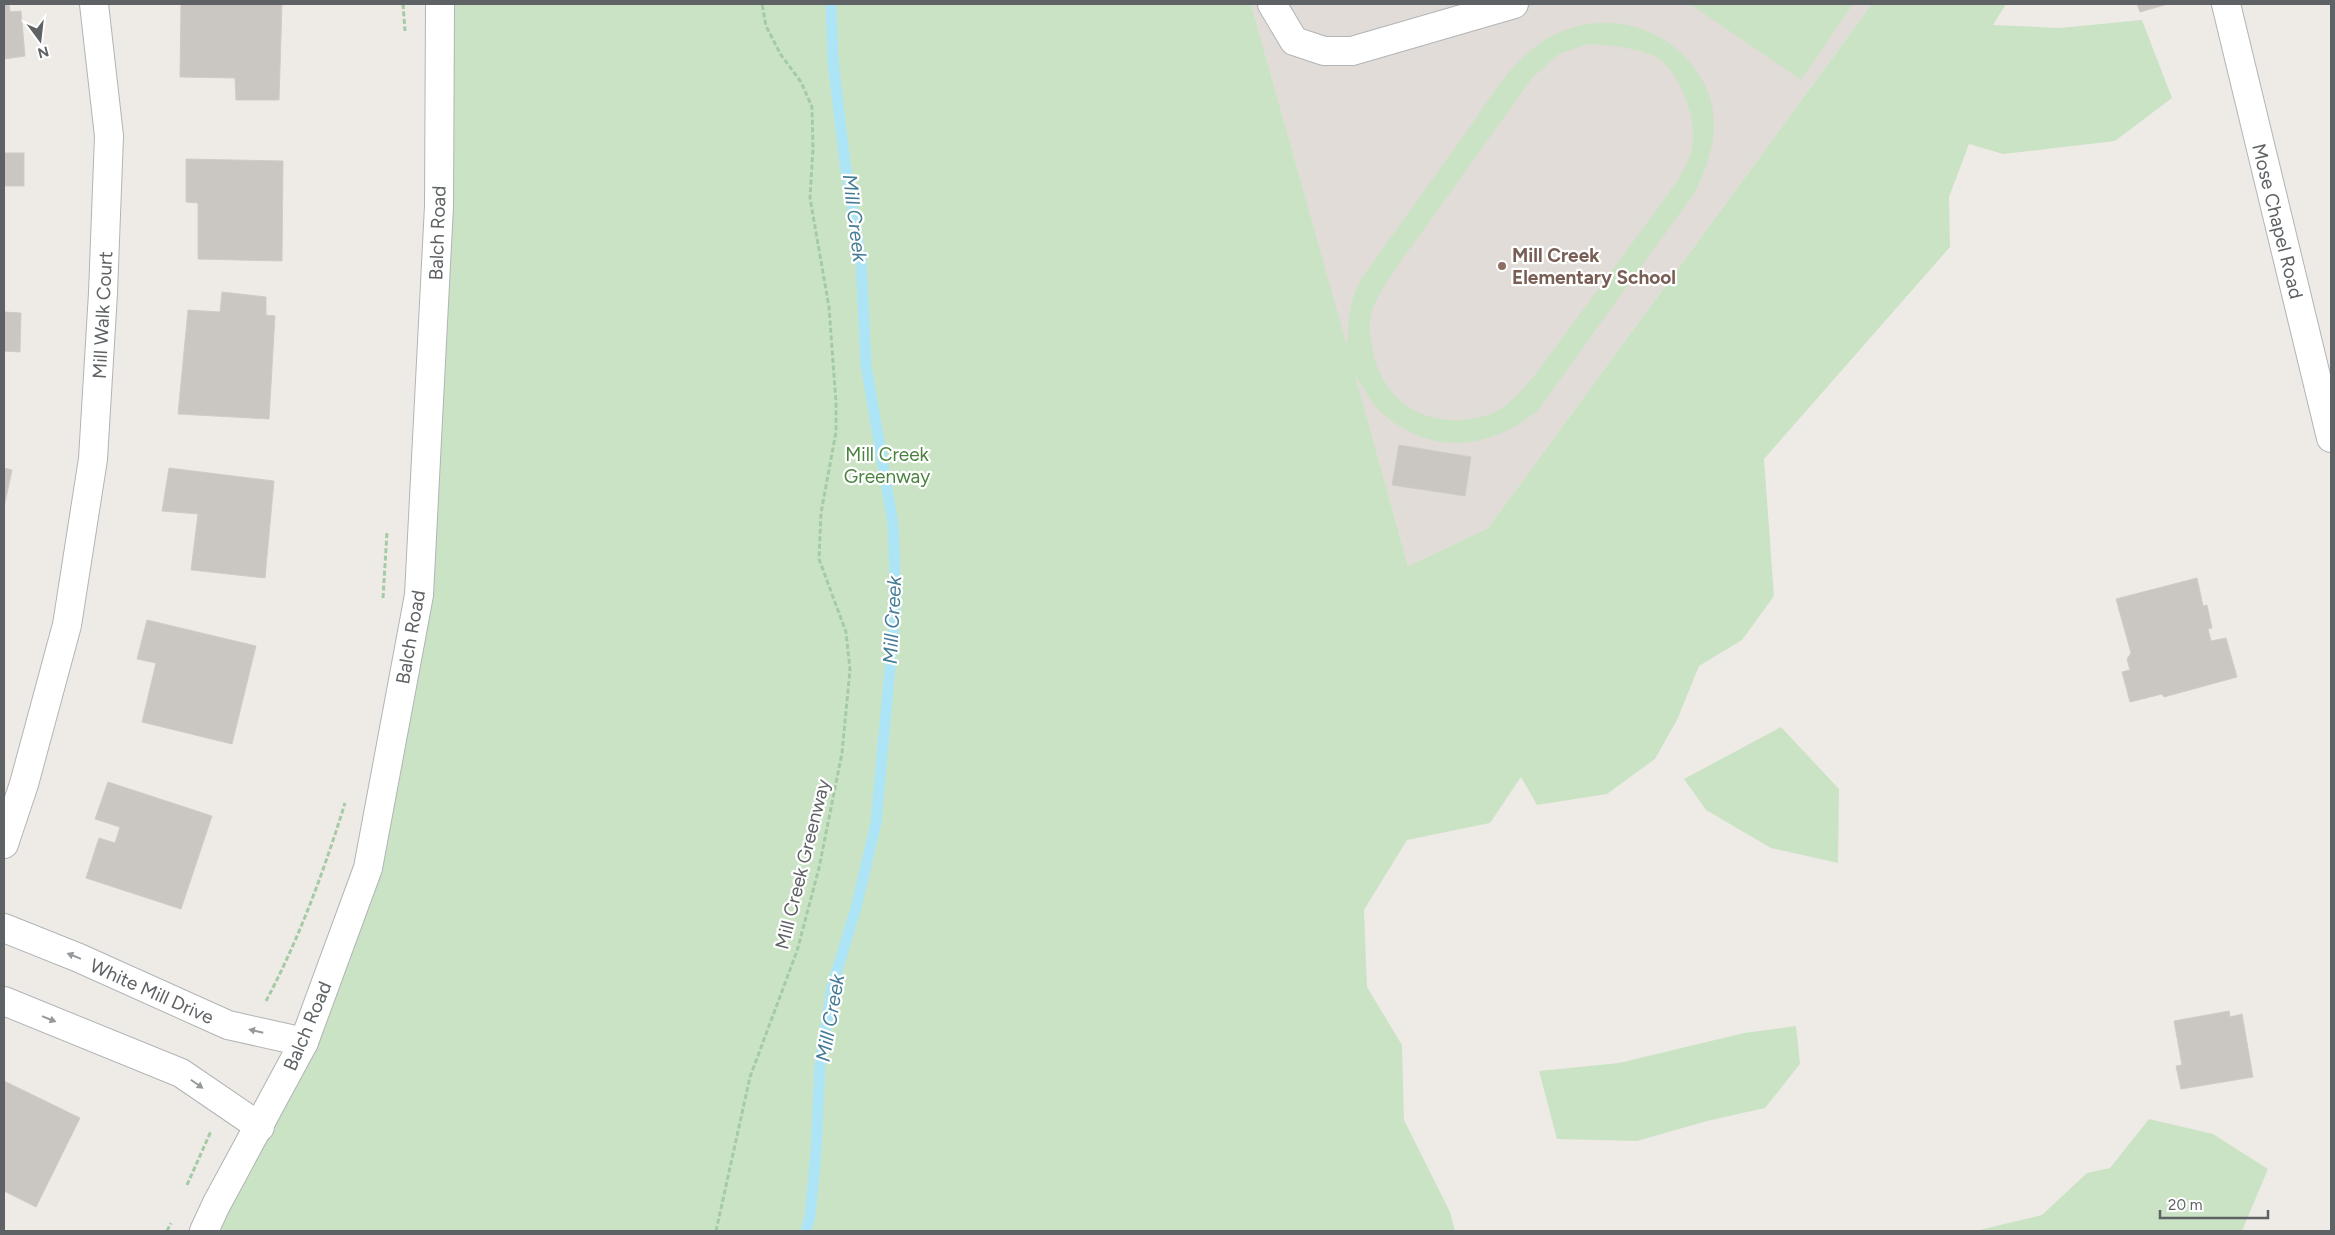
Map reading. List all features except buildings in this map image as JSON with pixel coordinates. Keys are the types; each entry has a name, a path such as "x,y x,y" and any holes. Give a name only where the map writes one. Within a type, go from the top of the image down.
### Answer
{"street":[{"name":"Mill Walk Court","path":"4,844 24,784 67,625 93,459 104,293 109,136 94,4"},
{"name":"Balch Road","path":"204,1231 216,1205 260,1127 304,1042 368,868 419,595 440,206 440,4"},
{"path":"1272,4 1294,41 1324,52 1352,51 1514,4"},
{"name":"Mose Chapel Road","path":"2226,4 2330,430"},
{"name":"White Mill Drive","path":"4,928 79,958 228,1025 304,1042"},
{"path":"4,1001 182,1073 260,1127"}],"path":[{"path":"403,4 405,39"},
{"name":"Mill Creek Greenway","path":"716,1231 750,1077 797,951 819,868 842,753 850,670 846,632 819,559 821,513 836,432 836,403 829,307 810,198 813,149 812,107 801,82 781,55 766,26 762,4"},
{"path":"382,608 387,531"},
{"path":"252,1030 306,914 330,852 346,799"},
{"path":"186,1188 223,1102"},
{"path":"167,1231 174,1214"}],"shaded area":[{"name":"Mill Creek Elementary School","path":"1251,4 1872,4 1488,528 1408,566"}],"green space":[{"name":"Mill Creek Greenway","path":"440,4 1251,4 1347,346 1351,305 1361,279 1496,89 1530,51 1551,37 1573,27 1596,23 1619,24 1642,29 1663,39 1682,54 1698,73 1712,104 1714,135 1706,166 1693,195 1538,410 1519,424 1500,434 1460,443 1439,442 1419,436 1400,426 1381,412 1370,399 1355,375 1408,566 1488,528 1872,4 2006,4 1993,25 2059,28 2142,20 2172,98 2115,141 2003,154 1969,144 1949,197 1950,247 1764,459 1774,596 1742,640 1699,666 1677,720 1655,759 1607,794 1537,805 1521,777 1490,823 1407,840 1364,910 1367,987 1402,1045 1404,1120 1450,1212 1455,1231 204,1231 368,868 419,595","holes":["1588,44 1638,50 1656,57 1669,69 1680,87 1692,119 1693,139 1685,167 1677,182 1535,375 1518,394 1499,410 1476,418 1445,420 1414,410 1391,391 1382,378 1376,363 1370,327 1371,315 1378,298 1394,271 1532,78 1559,54"]},
{"path":"1690,4 1853,4 1801,80"},
{"path":"1781,727 1839,789 1838,863 1771,848 1706,810 1684,779"},
{"path":"1796,1026 1800,1064 1765,1108 1707,1121 1637,1141 1557,1139 1539,1071 1619,1063 1744,1033"},
{"path":"2149,1119 2213,1134 2268,1169 2242,1231 1975,1231 2042,1215 2087,1173 2110,1168"}],"waterway":[{"name":"Mill Creek","path":"806,1231 810,1217 816,1152 820,1064 832,987 856,908 876,823 896,601 893,524 866,365 861,260 845,164 833,60 831,4"}],"place":[{"name":"Mill Creek Elementary School","path":"1502,266"}]}
